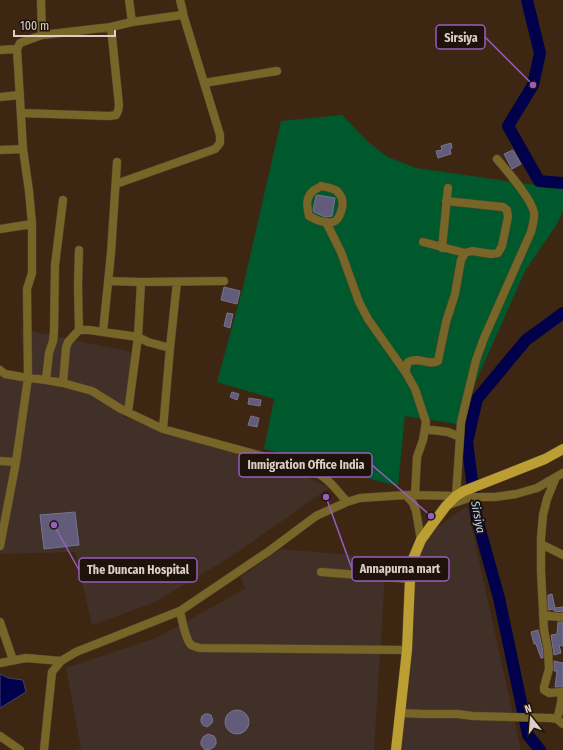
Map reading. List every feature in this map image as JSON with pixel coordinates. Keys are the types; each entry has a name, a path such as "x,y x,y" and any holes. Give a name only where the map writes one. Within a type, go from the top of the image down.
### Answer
{"main road":[{"path":"396,750 407,650 410,579 413,559 422,540 446,506 464,495 545,459 563,449"}],"street":[{"path":"42,0 42,35"},
{"path":"129,0 132,22"},
{"path":"116,184 215,149 220,143 220,135 180,0"},
{"path":"0,546 16,462 28,378 27,289 32,273 32,224 23,149 17,50 20,43 42,35 111,26 183,14"},
{"path":"21,113 116,115 119,105 111,26"},
{"path":"0,50 17,50"},
{"path":"204,83 277,71"},
{"path":"0,97 20,95"},
{"path":"0,150 23,149"},
{"path":"464,495 460,437 461,422 476,360 484,338 531,232 534,220 534,213 529,200 498,159"},
{"path":"103,332 118,162"},
{"path":"321,186 337,191 342,199 342,210 338,219 334,222 326,222 317,221 309,216 307,206 308,199 313,191 321,186"},
{"path":"442,248 448,188"},
{"path":"46,380 49,353 54,332 55,265 63,200"},
{"path":"423,242 465,253 472,251 491,254 498,253 502,246 508,217 507,210 502,208 446,201"},
{"path":"326,222 347,266 352,286 359,302 368,319 406,373 415,389 421,406 426,422 417,457 415,495"},
{"path":"0,229 32,224"},
{"path":"63,383 66,348 68,342 79,330 79,250"},
{"path":"406,373 406,368 409,361 416,360 434,363 438,361 446,322 456,294 461,260 465,253"},
{"path":"108,281 224,281"},
{"path":"128,412 138,337 141,282"},
{"path":"164,429 177,282"},
{"path":"79,330 138,337 148,342 170,348"},
{"path":"0,370 5,374 63,383 92,391 128,412 164,429 317,472 326,478 347,502"},
{"path":"425,429 448,432 460,437"},
{"path":"0,461 16,462"},
{"path":"44,750 52,672 61,661 76,652 180,611 316,516 347,502 360,498 406,495 464,495 495,497 516,494 537,488 559,475"},
{"path":"400,713 457,714 557,721 562,692 548,693 544,690 549,670 543,615 541,544 543,515 547,499 559,475"},
{"path":"406,495 413,503 416,511 422,540"},
{"path":"446,506 464,495"},
{"path":"541,544 563,555"},
{"path":"321,572 410,579"},
{"path":"180,611 189,643 192,646 200,648 407,650"},
{"path":"543,615 563,617"},
{"path":"0,622 13,660"},
{"path":"0,663 26,658 61,661"},
{"path":"0,736 20,750"}],"shaded area":[{"path":"21,329 132,352 123,417 289,468 329,488 229,558 153,603 92,625 75,552 0,554 0,374 25,379"},
{"path":"467,506 521,750 394,750 417,541"},
{"path":"280,549 386,558 374,750 74,750 81,748 66,668 156,638 245,589 241,577"},
{"path":"0,674 8,678 23,680 26,692 0,708"}],"green space":[{"path":"342,115 368,142 388,157 416,168 563,189 563,211 557,224 525,271 457,424 405,416 398,486 363,477 311,460 264,449 274,399 217,382 243,287 281,121"}],"building":[{"path":"451,143 451,154 438,158 436,151 442,150 441,146"},
{"path":"513,150 521,164 512,169 504,154"},
{"path":"317,195 335,198 332,216 325,217 314,212 313,210"},
{"path":"224,287 240,291 237,304 221,300"},
{"path":"227,313 233,314 230,328 224,326"},
{"path":"232,392 239,394 237,400 230,397"},
{"path":"249,398 261,400 260,406 248,404"},
{"path":"251,416 259,418 257,427 248,425"},
{"path":"75,512 79,545 44,549 40,515"},
{"path":"552,594 555,608 563,607 563,612 554,611 554,609 548,610 548,595"},
{"path":"558,622 563,622 563,646 559,645 561,653 554,655 551,635 557,634"},
{"path":"538,630 543,651 543,658 541,658 536,644 534,644 531,632"},
{"path":"554,661 563,663 563,686 555,687 557,671 554,671"},
{"path":"237,710 242,711 248,717 248,727 242,733 237,734 232,733 226,727 225,722 226,717 232,711"},
{"path":"205,714 211,715 213,721 207,727 201,722 202,716"},
{"path":"208,734 214,736 216,744 211,749 205,750 201,745 201,741 203,737"}],"waterway":[{"name":"Sirsiya","path":"527,0 540,53 533,85 508,126 539,181 563,183"},
{"name":"Sirsiya","path":"540,750 528,735 499,598 477,519 467,442 477,399 526,340 563,313"}],"place":[{"name":"Sirsiya","path":"533,85"},
{"name":"Annapurna mart","path":"326,497"},
{"name":"Inmigration Office India","path":"431,516"},
{"name":"The Duncan Hospital","path":"54,525"}]}
